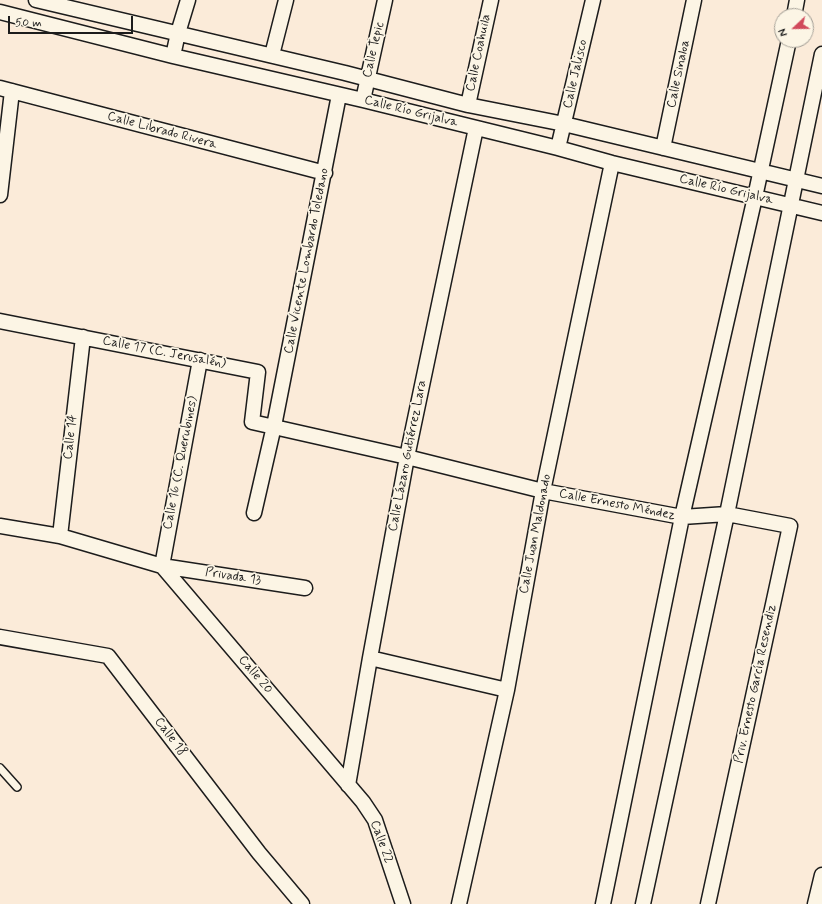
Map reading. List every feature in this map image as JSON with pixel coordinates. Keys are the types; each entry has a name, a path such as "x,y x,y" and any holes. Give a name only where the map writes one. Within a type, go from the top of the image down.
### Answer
{"street":[{"name":"Calle Río Grijalva","path":"36,0 56,2 468,105 564,124 822,186"},
{"path":"173,56 188,0"},
{"path":"272,56 286,0"},
{"name":"Calle Tepic","path":"363,100 385,0"},
{"name":"Calle Coahuila","path":"468,105 491,0"},
{"name":"Calle Jalisco","path":"558,148 593,0"},
{"name":"Calle Sinaloa","path":"663,148 694,0"},
{"name":"Calle Río Grijalva","path":"0,12 173,56 363,100 558,148 612,163 822,213"},
{"path":"603,904 682,517 761,171 787,48"},
{"path":"643,904 727,514 822,54"},
{"path":"0,195 6,90"},
{"name":"Calle Librado Rivera","path":"6,90 325,173"},
{"name":"Calle Vicente Lombardo Toledano","path":"254,513 274,426 325,173 339,95"},
{"name":"Calle Lázaro Gutiérrez Lara","path":"348,785 406,457 476,128"},
{"name":"Calle Juan Maldonado","path":"459,904 507,690 543,491 612,163"},
{"name":"Calle 17 (C. Jerusalén)","path":"0,321 258,372 252,422 274,426"},
{"name":"Calle 14","path":"60,536 82,337"},
{"name":"Calle 16 (C. Querubines)","path":"162,566 200,360"},
{"name":"Calle Ernesto Méndez","path":"274,426 543,491 682,517 727,514"},
{"name":"Priv. Ernesto García Resendiz","path":"708,904 790,526 727,514"},
{"name":"Privada 13","path":"0,526 60,536 162,566 305,588"},
{"name":"Calle 20","path":"162,566 348,785"},
{"name":"Calle 18","path":"0,637 108,656 259,853 302,904"},
{"path":"370,658 507,690"},
{"name":"Calle 22","path":"348,785 363,802 375,820 403,904"},
{"path":"815,904 822,875"}],"lane":[{"path":"0,768 17,787"}]}
